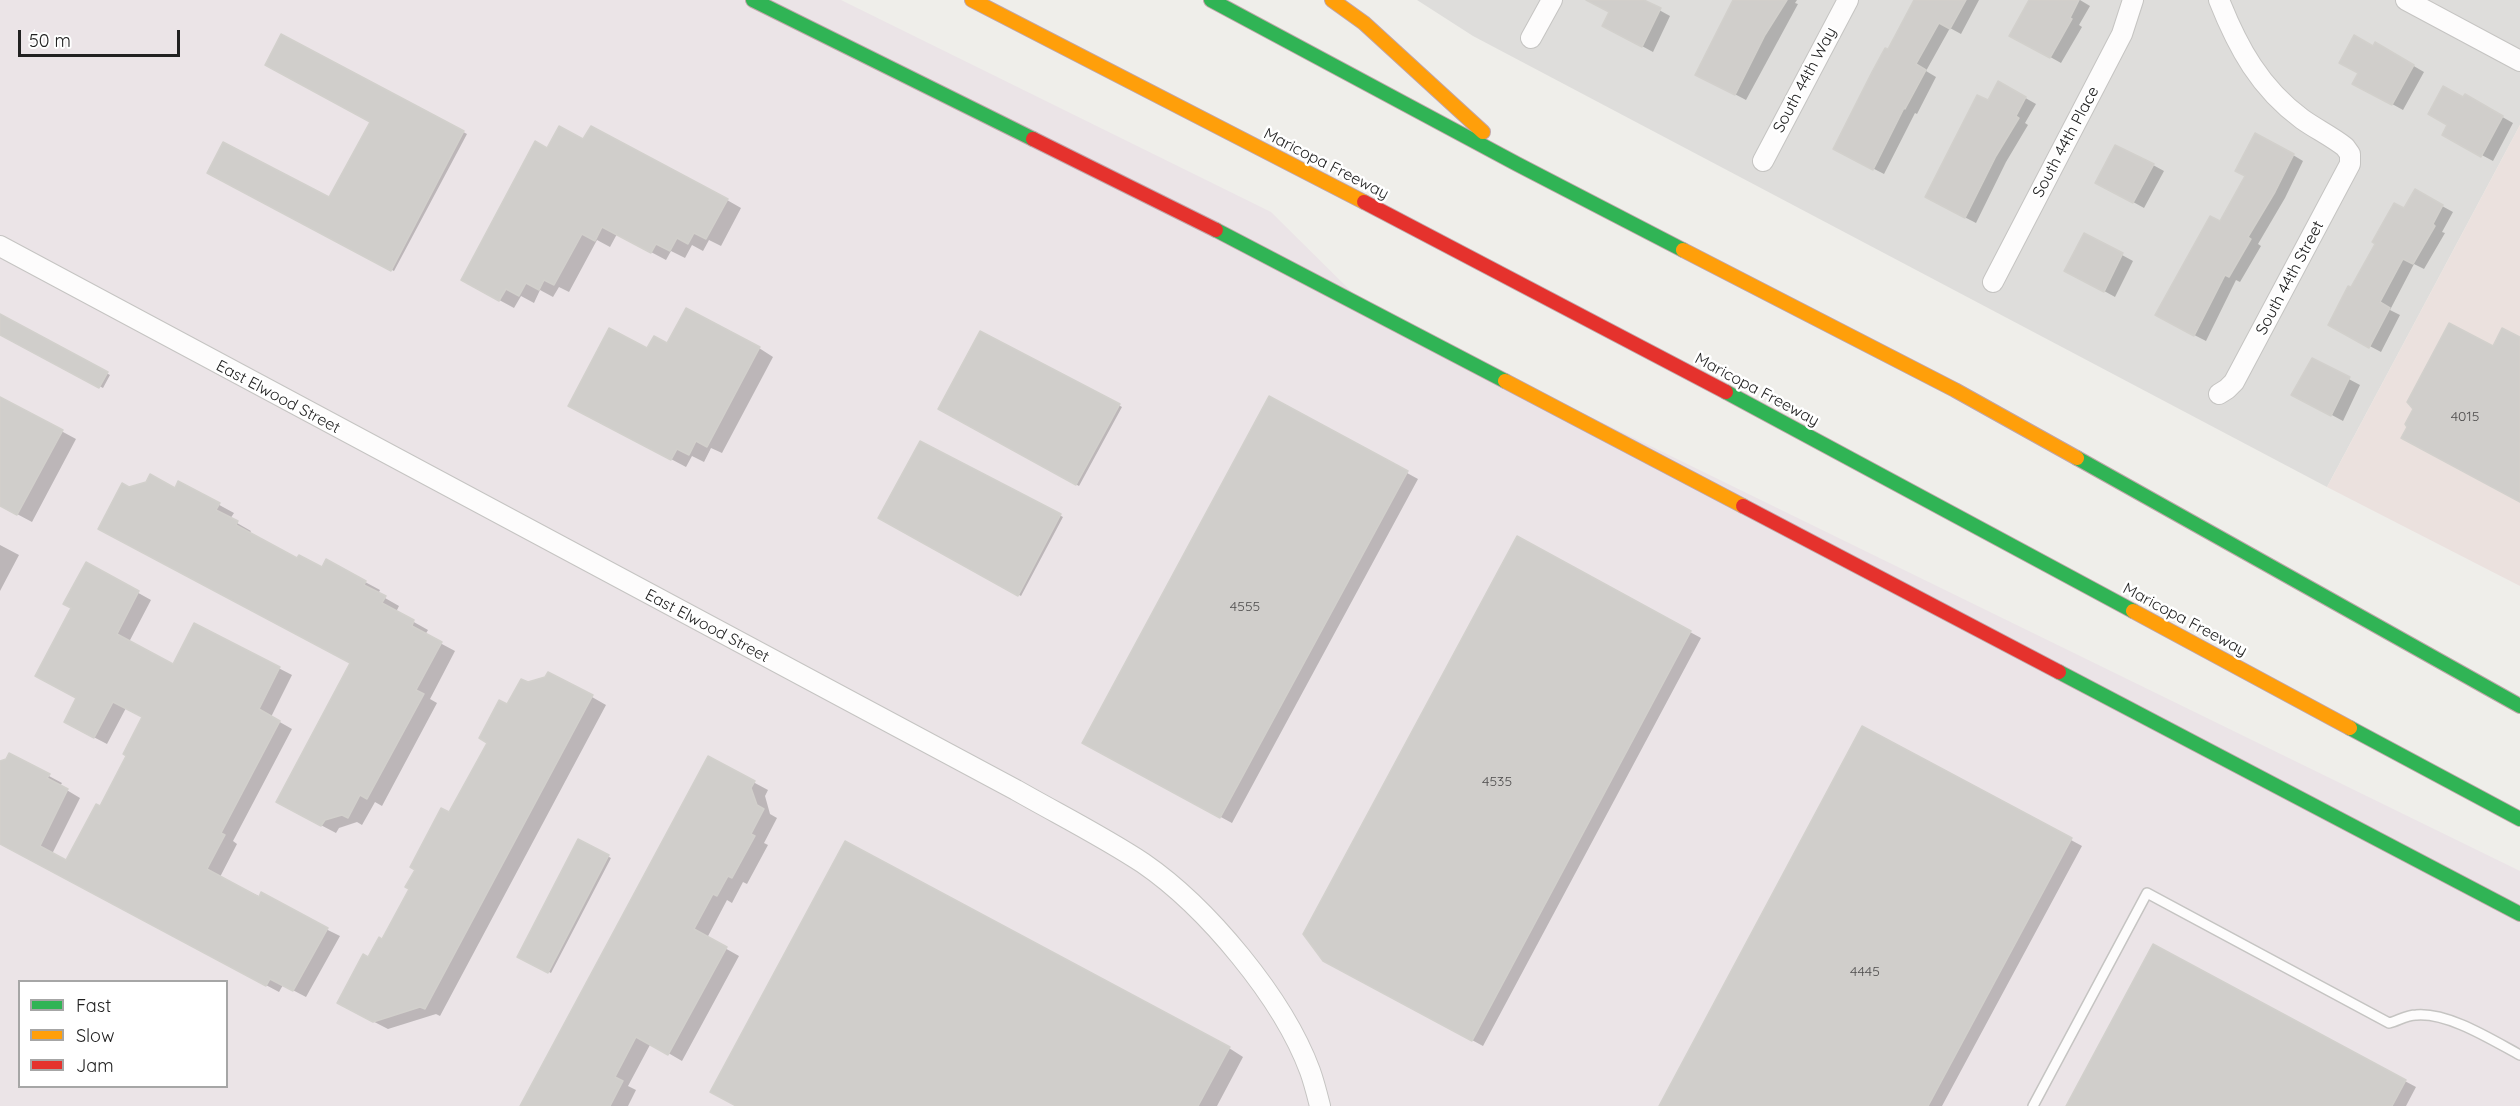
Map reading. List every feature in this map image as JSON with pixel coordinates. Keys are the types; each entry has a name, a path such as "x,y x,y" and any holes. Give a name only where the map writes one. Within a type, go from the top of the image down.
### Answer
{"highway":[{"path":"753,0 1186,214 2520,914"},
{"name":"Maricopa Freeway","path":"972,0 1559,303 2520,819"},
{"path":"1211,0 1517,164 1955,390 2520,706"},
{"path":"1332,0 1364,23 1517,164"},
{"path":"2451,877 2520,924"}],"street":[{"path":"1532,38 1551,0"},
{"name":"South 44th Way","path":"1763,161 1848,0"},
{"name":"South 44th Place","path":"1993,282 2122,34 2133,0"},
{"name":"South 44th Street","path":"2218,394 2234,382 2350,164 2350,154 2336,140 2289,110 2262,82 2239,47 2219,0"},
{"path":"2406,0 2520,61"},
{"name":"East Elwood Street","path":"0,246 1016,790 1145,865 1186,900 1226,940 1250,970 1283,1017 1310,1070 1320,1106"}],"lane":[{"path":"2033,1106 2147,893 2389,1023 2417,1014 2443,1019 2478,1033 2520,1055"}],"shaded area":[{"path":"0,0 841,0 1271,212 1368,308 2520,871 2520,1106 0,1106"},
{"path":"1417,0 2520,0 2520,125 2327,487 1473,36"},
{"path":"2520,125 2520,586 2327,487"}],"building":[{"path":"1586,0 1644,0 1661,8 1642,47 1602,26 1609,12"},
{"path":"1733,0 1787,0 1765,35 1735,95 1695,75"},
{"path":"1914,0 1966,0 1950,29 1939,23 1916,64 1926,70 1873,170 1833,149 1885,48 1888,49"},
{"path":"2029,0 2079,0 2070,18 2072,19 2050,58 2009,36"},
{"path":"281,34 464,131 391,271 207,173 223,142 329,197 370,122 265,65"},
{"path":"2354,35 2373,46 2375,42 2414,65 2392,105 2352,84 2358,73 2339,63"},
{"path":"1998,81 2026,97 2016,116 2019,118 1996,156 1965,218 1925,197 1977,95 1988,100"},
{"path":"2443,86 2463,97 2465,94 2503,116 2481,157 2442,135 2447,125 2428,114"},
{"path":"559,126 583,139 591,126 728,199 706,239 694,233 688,244 677,238 670,251 656,244 651,253 602,227 595,241 582,234 554,285 544,280 539,290 526,283 519,296 506,289 499,301 461,280 535,141 547,148"},
{"path":"2255,133 2294,154 2275,192 2248,237 2251,239 2229,277 2225,275 2194,336 2155,315 2210,216 2220,221 2245,176 2235,171"},
{"path":"2115,145 2154,164 2133,203 2095,183"},
{"path":"2415,189 2443,205 2433,224 2435,226 2413,264 2403,259 2380,302 2390,308 2369,348 2328,325 2348,286 2351,287 2375,244 2372,242 2394,203 2404,208"},
{"path":"2084,233 2123,253 2104,292 2064,271"},
{"path":"686,308 760,347 707,447 696,441 689,455 677,449 671,460 568,406 609,328 647,348 654,336 667,343"},
{"path":"0,314 108,372 99,388 0,335"},
{"path":"2449,323 2493,346 2502,328 2520,337 2520,502 2401,438 2413,409 2407,402"},
{"path":"980,331 1120,404 1076,485 938,409"},
{"path":"2312,358 2350,377 2331,416 2291,395"},
{"path":"1269,396 1408,471 1220,818 1082,743"},
{"path":"0,397 63,430 17,515 0,506"},
{"path":"920,441 1061,514 1018,596 878,518"},
{"path":"150,474 175,488 178,481 220,503 216,510 238,521 236,525 297,558 299,555 322,567 326,559 366,581 364,585 386,596 382,603 414,620 412,626 442,642 416,690 424,694 367,799 360,795 348,818 342,815 325,820 321,826 276,802 350,663 98,529 122,483 129,487 146,482"},
{"path":"1517,536 1691,631 1472,1041 1323,961 1303,934"},
{"path":"86,562 139,591 117,634 173,664 194,623 280,667 259,709 280,721 221,833 225,835 207,869 259,897 261,892 328,928 293,991 270,979 266,986 0,844 0,761 6,759 9,753 50,774 47,778 68,789 40,846 66,860 96,804 100,806 126,756 123,754 142,717 113,702 94,738 64,722 76,698 35,676 71,608 63,604"},
{"path":"548,672 593,695 425,1009 420,1007 373,1022 337,1003 363,954 368,957 379,937 382,939 409,889 405,887 415,870 410,867 441,808 449,812 487,743 479,738 499,700 507,704 521,679 528,682 545,677"},
{"path":"1862,726 2072,838 1928,1106 1659,1106"},
{"path":"708,756 755,781 751,788 757,805 764,809 751,834 755,836 732,878 728,876 717,896 713,894 694,929 727,947 668,1055 636,1037 615,1077 623,1081 610,1106 520,1106"},
{"path":"578,839 609,855 548,973 517,957"},
{"path":"845,841 1230,1047 1198,1106 736,1106 710,1092"},
{"path":"2153,944 2406,1080 2392,1106 2066,1106"}],"traffic: fast":[{"path":"753,0 1033,139"},
{"path":"1211,0 1683,250"},
{"path":"1216,230 1505,381"},
{"path":"1726,392 2133,611"},
{"path":"2077,458 2520,706"},
{"path":"2059,672 2520,914"},
{"path":"2350,728 2520,819"}],"traffic: slow":[{"path":"972,0 1364,202"},
{"path":"1332,0 1364,23 1483,132"},
{"path":"1683,250 1955,390 2077,458"},
{"path":"1505,381 1743,506"},
{"path":"2133,611 2350,728"}],"traffic: jam":[{"path":"1033,139 1216,230"},
{"path":"1364,202 1726,392"},
{"path":"1743,506 2059,672"}]}
